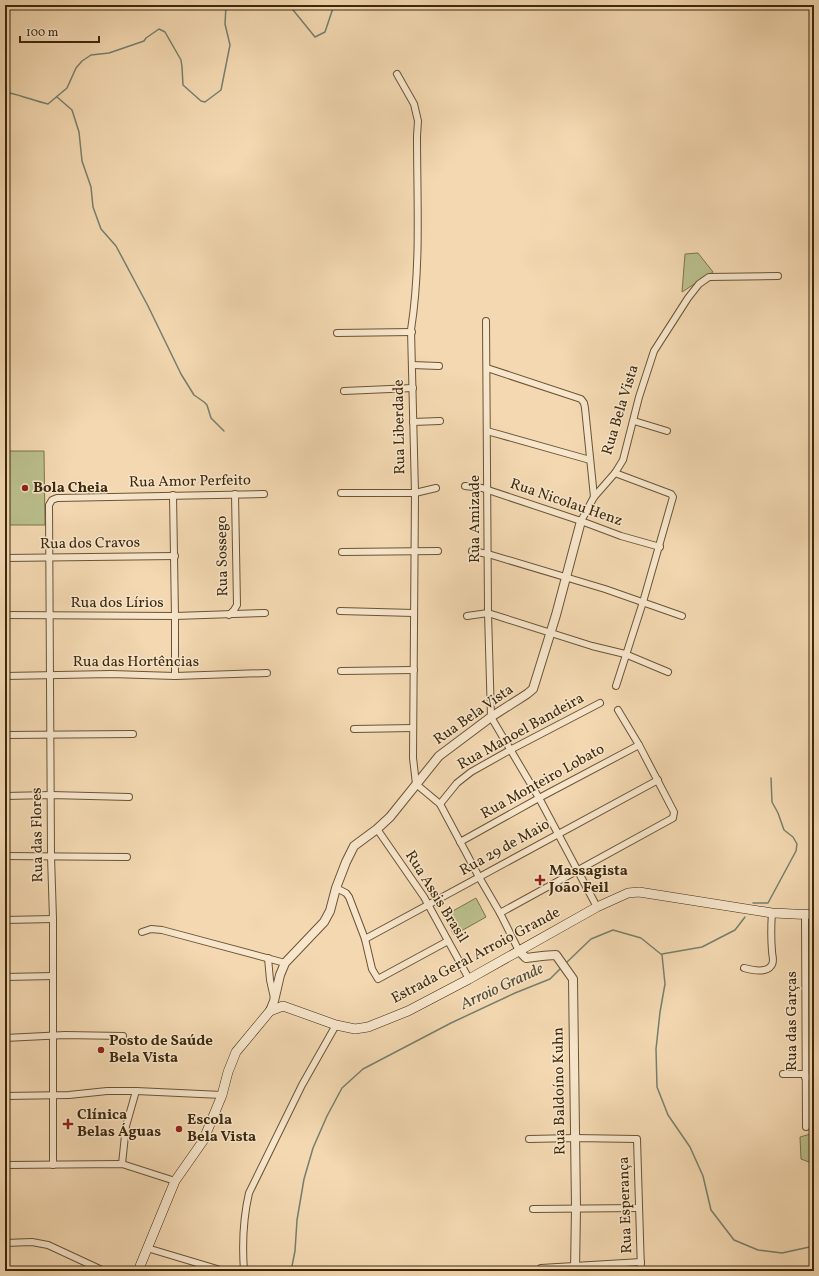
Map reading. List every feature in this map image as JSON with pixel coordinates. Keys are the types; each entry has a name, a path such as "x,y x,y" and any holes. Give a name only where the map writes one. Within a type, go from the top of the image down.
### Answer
{"main road":[{"path":"5,10 7,5"},
{"name":"Estrada Geral Arroio Grande","path":"270,1011 283,1006 336,1025 355,1029 368,1027 408,1011 469,979 597,907 628,893 639,892 772,914 809,914"},
{"name":"Rua Bela Vista","path":"138,1271 175,1181 199,1148 222,1095 228,1072 236,1052 270,1011"}],"street":[{"name":"Rua Liberdade","path":"397,74 414,104 418,121 418,260 412,332 415,493 413,758 416,784"},
{"name":"Rua Bela Vista","path":"270,1011 285,963 324,922 330,911 336,888 346,862 354,846 377,830 390,818 439,756 491,717 533,689 551,633 581,521 594,497 615,473 623,460 639,397 654,351 688,298 699,284 709,277 778,276"},
{"name":"Rua Amizade","path":"486,321 488,613 491,717"},
{"path":"337,333 412,332"},
{"path":"412,365 439,366"},
{"path":"487,368 581,398 585,408 594,497"},
{"path":"344,391 413,388"},
{"path":"634,421 667,431"},
{"path":"413,422 440,422"},
{"path":"487,430 590,460"},
{"path":"615,473 671,494 672,497 660,547 616,686"},
{"name":"Rua Nicolau Henz","path":"465,486 487,489 621,536 660,547"},
{"path":"341,493 415,493 436,488"},
{"name":"Rua Sossego","path":"229,615 237,605 235,494"},
{"name":"Rua Amor Perfeito","path":"49,505 52,500 57,498 264,494"},
{"path":"173,495 175,676"},
{"name":"Rua das Flores","path":"49,505 49,675 53,919 53,1164"},
{"path":"342,552 438,551"},
{"path":"472,551 488,554 605,589 682,616"},
{"name":"Rua dos Cravos","path":"5,558 174,556"},
{"path":"340,612 414,613"},
{"name":"Rua dos Lírios","path":"5,615 175,616 265,613"},
{"path":"467,616 488,613 551,633 626,654 668,672"},
{"path":"341,671 414,670"},
{"name":"Rua das Hortências","path":"5,676 111,674 175,676 267,673"},
{"name":"Rua Manoel Bandeira","path":"440,804 457,783 471,772 600,703"},
{"path":"500,913 673,818 674,812 658,780 639,744 618,710"},
{"path":"491,717 539,798 597,907"},
{"path":"354,729 413,728"},
{"path":"5,735 132,734"},
{"name":"Rua Monteiro Lobato","path":"460,842 639,744"},
{"name":"Rua 29 de Maio","path":"365,939 658,780"},
{"path":"416,784 440,804 500,913 519,951"},
{"path":"5,796 51,795 129,797"},
{"name":"Rua Assis Brasil","path":"377,830 429,905 469,979"},
{"path":"5,856 127,857"},
{"path":"336,888 346,893 349,897 365,939 372,969 378,979 448,941"},
{"path":"744,968 751,970 766,970 771,968 774,963 771,937 772,914"},
{"name":"Rua das Garças","path":"806,1128 805,1075 809,914"},
{"path":"5,920 53,919"},
{"path":"142,932 151,929 162,930 285,963"},
{"name":"Rua Baldoíno Kuhn","path":"519,951 526,958 556,955 573,979 576,1208 575,1268"},
{"path":"268,958 274,1001"},
{"path":"5,977 53,976"},
{"path":"244,1271 242,1243 249,1193 302,1085 336,1025"},
{"path":"5,1038 123,1036"},
{"path":"783,1074 814,1077"},
{"path":"5,1096 52,1095 107,1091 222,1095"},
{"path":"122,1164 126,1126 136,1091"},
{"path":"529,1139 575,1138"},
{"name":"Rua Esperança","path":"575,1138 637,1139 641,1271"},
{"path":"5,1165 122,1164 175,1181"},
{"path":"533,1208 639,1208"},
{"path":"5,1243 32,1242 48,1245 104,1271"},
{"path":"147,1248 224,1271"},
{"path":"541,1268 575,1268 641,1262"}],"green space":[{"path":"698,253 713,272 682,292 685,254"},
{"name":"Bola Cheia","path":"5,451 44,451 45,525 5,525"},
{"path":"476,898 486,917 454,935 444,916"},
{"path":"814,1133 814,1164 801,1159 800,1137"}],"waterway":[{"path":"5,106 10,93 48,104 67,88 76,68 82,61 91,55 109,53 144,41 159,29 165,32 181,60 183,85 201,101 205,102 221,90 230,45 225,24 226,5"},
{"path":"289,5 315,37 325,32 334,5"},
{"path":"57,97 72,110 79,132 82,161 91,187 93,207 101,229 116,246 148,306 181,374 194,395 207,405 211,418 224,431"},
{"path":"753,903 768,903 796,851 797,844 793,837 784,830 772,802 771,778"},
{"path":"662,954 702,947 735,930 745,917"},
{"name":"Arroio Grande","path":"566,963 591,939 613,930 641,938 662,955 665,984 656,1049 657,1087 668,1115 690,1147 703,1176 711,1210 734,1240 758,1250 782,1253 814,1246"},
{"name":"Arroio Grande","path":"291,1271 304,1179 313,1148 327,1116 342,1088 363,1069 451,1023 515,993 550,979 562,967"}],"place":[{"name":"Bola Cheia","path":"25,488"},
{"name":"Massagista João Feil","path":"540,880"},
{"name":"Posto de Saúde Bela Vista","path":"101,1050"},
{"name":"Clínica Belas Águas","path":"68,1124"},
{"name":"Escola Bela Vista","path":"179,1129"}]}
